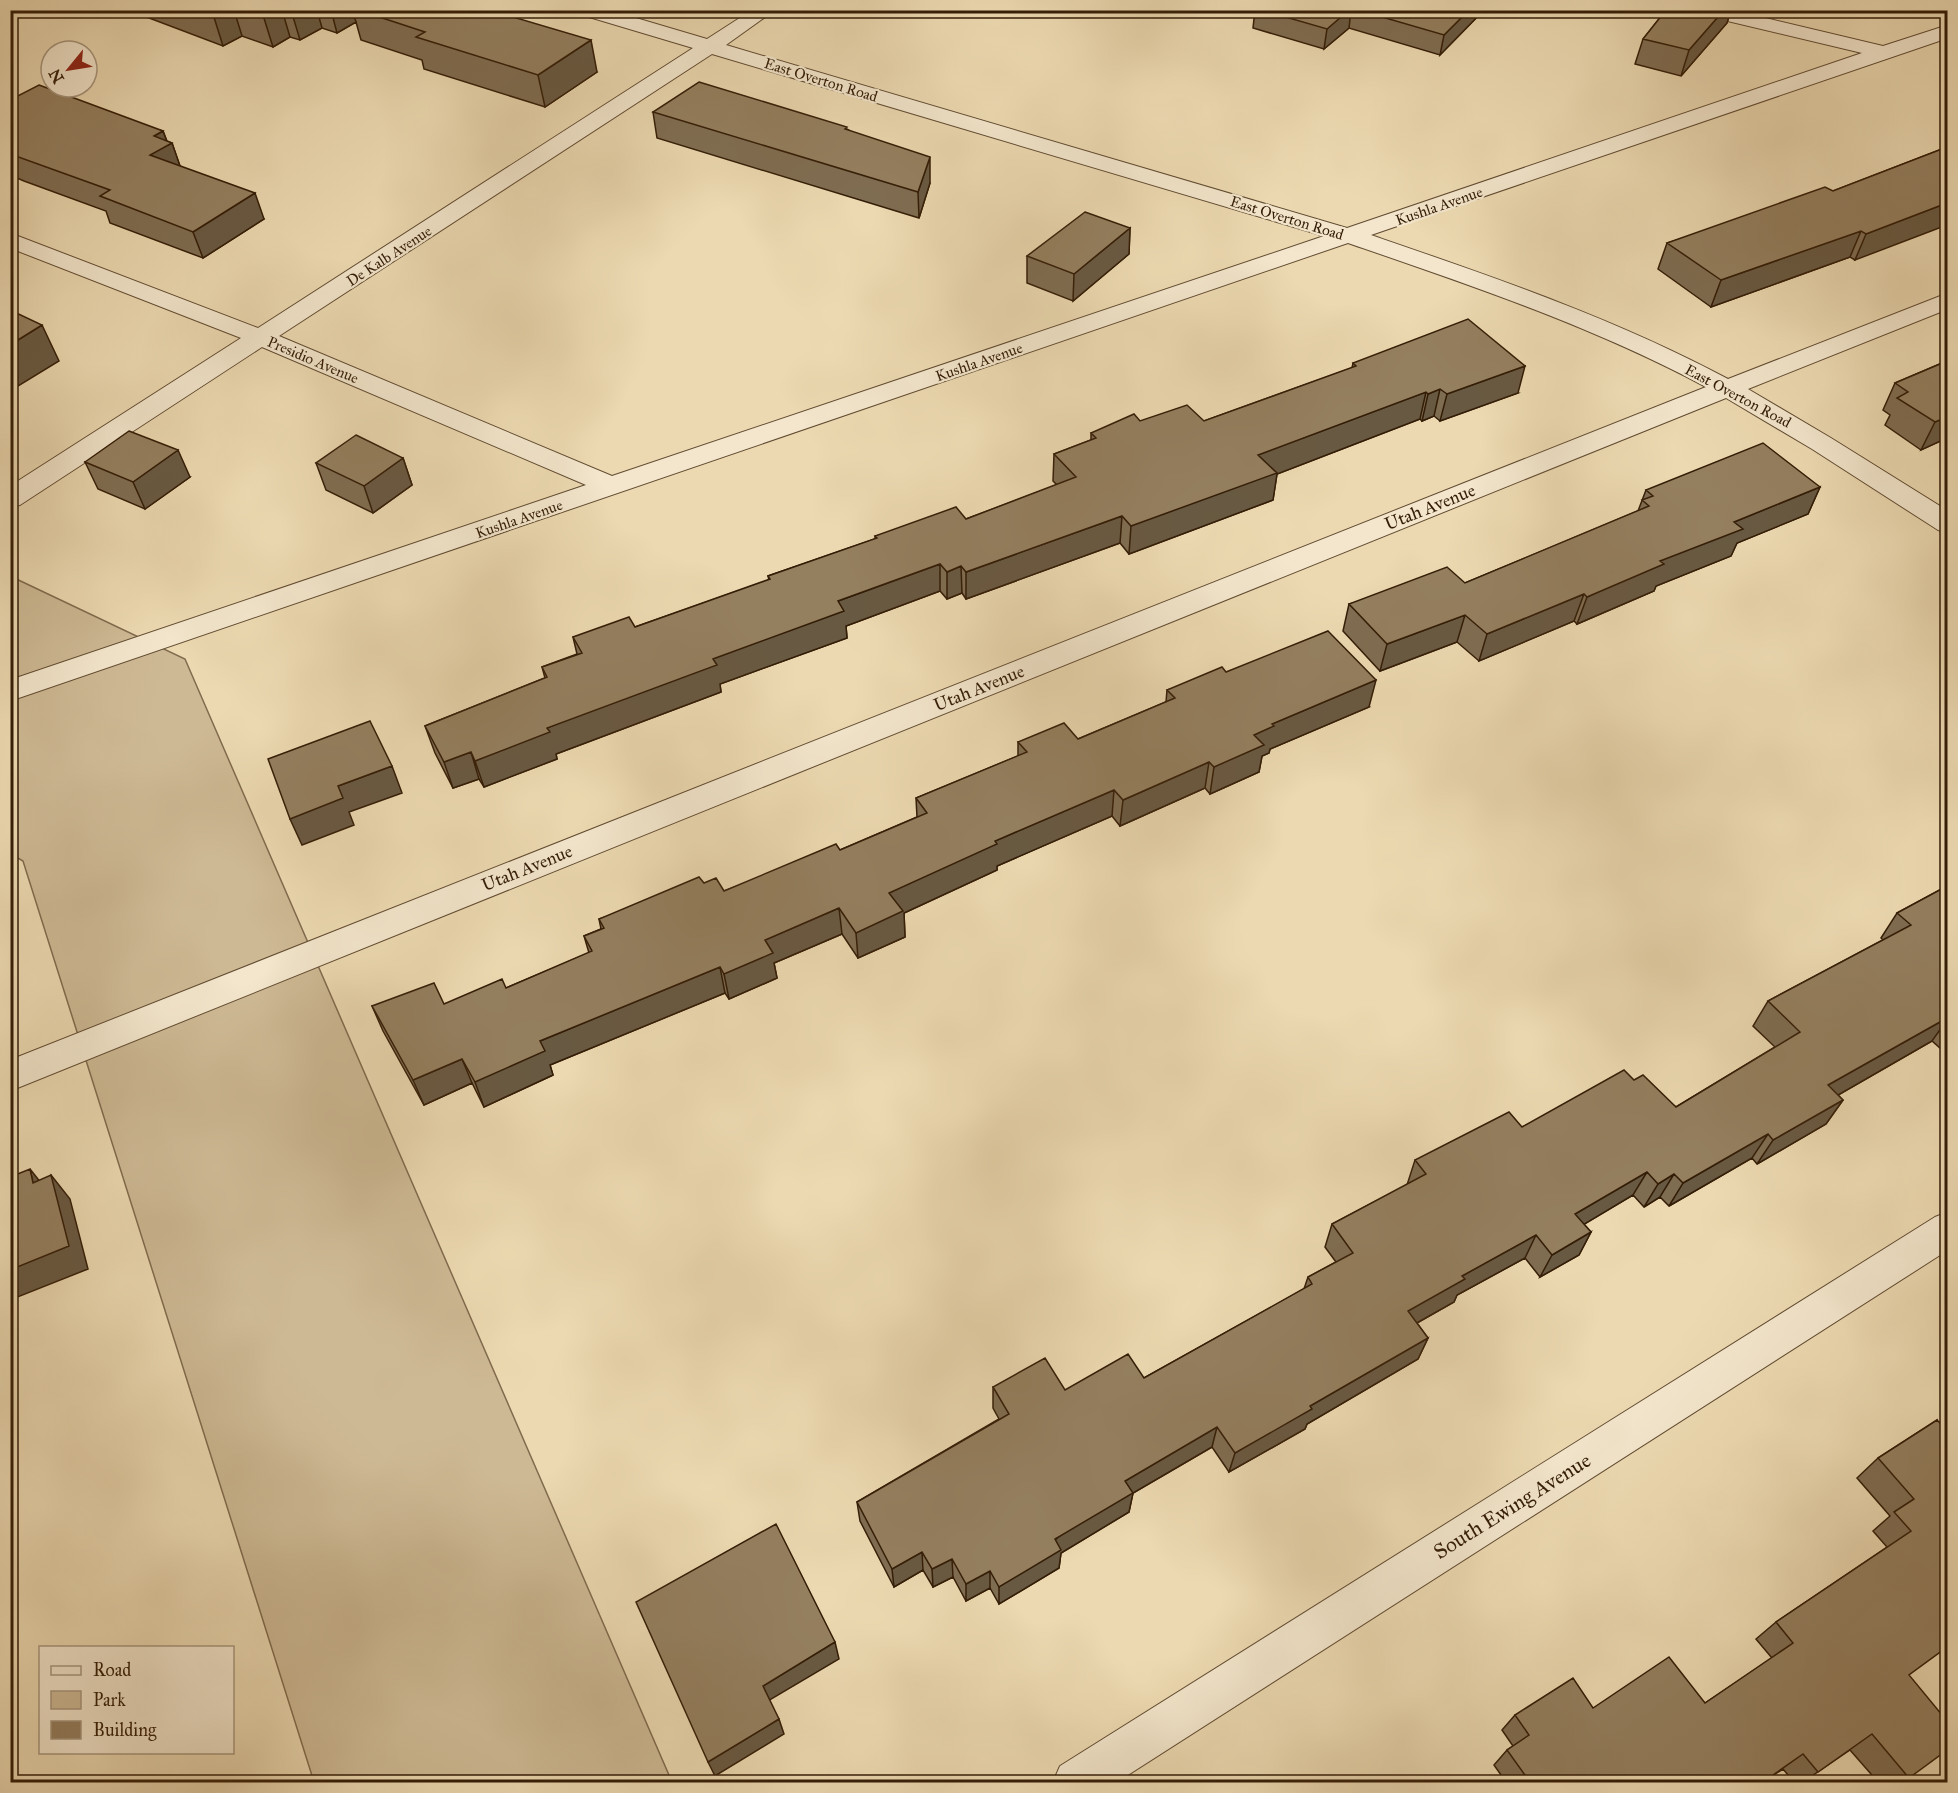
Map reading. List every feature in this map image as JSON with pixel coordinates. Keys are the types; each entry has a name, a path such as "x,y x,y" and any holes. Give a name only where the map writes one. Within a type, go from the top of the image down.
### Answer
{"street":[{"name":"East Overton Road","path":"586,10 1350,236 1465,276 1602,328 1727,388 1825,443 1947,524"},
{"name":"De Kalb Avenue","path":"10,499 262,339 766,10"},
{"path":"1705,10 1886,53"},
{"name":"Kushla Avenue","path":"10,691 1947,31"},
{"name":"Presidio Avenue","path":"10,240 262,339 613,487"},
{"name":"Utah Avenue","path":"10,1076 1947,300"},
{"name":"South Ewing Avenue","path":"1076,1782 1947,1229"}],"green space":[{"path":"10,576 185,659 672,1782 314,1782 23,861 11,854"}],"building":[{"path":"202,10 220,10 213,14"},
{"path":"250,10 271,10 263,15"},
{"path":"358,10 489,10 591,40 538,75 416,37 425,32"},
{"path":"1261,10 1349,10 1327,29"},
{"path":"1358,10 1469,10 1444,35"},
{"path":"1666,10 1724,10 1689,50 1643,39"},
{"path":"699,82 847,127 845,129 930,157 918,192 653,112"},
{"path":"39,85 39,99 77,99 163,131 154,136 172,143 150,155 255,193 193,232 100,196 110,190 10,154 10,97 14,98"},
{"path":"1947,147 1947,203 1866,234 1861,231 1721,280 1667,243 1825,187 1833,191"},
{"path":"1085,212 1130,228 1074,274 1027,256"},
{"path":"10,310 42,325 10,345"},
{"path":"1468,319 1525,366 1447,394 1440,389 1428,394 1426,392 1258,455 1277,473 1131,526 1122,516 966,572 961,566 947,572 940,564 838,601 844,611 713,659 717,665 547,728 550,732 475,761 471,752 444,762 425,726 547,677 542,667 582,653 573,637 629,617 635,627 770,579 768,576 877,538 875,536 956,507 966,519 1076,477 1054,454 1096,438 1091,433 1134,414 1140,421 1187,405 1204,421 1356,366 1353,363"},
{"path":"1947,361 1947,417 1935,422 1897,398 1908,392 1895,383"},
{"path":"129,431 178,450 133,482 85,462"},
{"path":"356,435 403,458 364,486 316,463"},
{"path":"1763,443 1820,487 1734,522 1743,529 1660,561 1664,564 1587,597 1584,594 1487,634 1465,615 1387,644 1349,604 1447,567 1465,583 1649,506 1642,500 1653,496 1646,490"},
{"path":"1328,631 1376,680 1272,724 1274,726 1254,735 1264,745 1214,767 1209,762 1123,800 1114,790 995,841 997,844 889,893 903,911 856,933 839,908 765,940 773,953 724,974 720,967 540,1041 545,1051 475,1082 462,1059 413,1080 372,1006 434,983 444,1004 502,979 506,988 592,951 584,936 604,928 599,919 699,877 704,883 716,878 724,891 836,844 840,850 927,813 916,798 1027,752 1018,742 1064,723 1078,739 1175,698 1167,690 1222,667 1226,672"},
{"path":"370,721 392,766 338,786 343,798 290,819 268,759"},
{"path":"1947,886 1947,1018 1828,1085 1843,1100 1773,1140 1768,1134 1683,1183 1674,1174 1658,1184 1647,1172 1575,1214 1591,1232 1552,1255 1536,1235 1462,1276 1465,1279 1408,1311 1428,1338 1310,1406 1312,1409 1235,1453 1217,1427 1125,1481 1133,1493 1055,1539 1061,1550 999,1587 990,1571 966,1584 952,1559 932,1569 922,1552 892,1569 857,1502 1009,1414 993,1387 1045,1358 1065,1390 1128,1354 1144,1378 1312,1284 1308,1277 1353,1253 1332,1224 1426,1174 1415,1160 1509,1112 1522,1127 1624,1070 1634,1080 1643,1075 1676,1107 1800,1032 1768,1001 1911,925 1897,913"},
{"path":"30,1169 33,1183 51,1175 69,1246 10,1270 10,1177"},
{"path":"1937,1420 1947,1430 1947,1647 1909,1675 1947,1721 1947,1750 1909,1778 1872,1734 1818,1772 1803,1754 1763,1782 1530,1782 1507,1750 1529,1735 1515,1715 1573,1678 1593,1708 1669,1657 1705,1703 1793,1643 1776,1622 1911,1531 1894,1512 1914,1499 1878,1458"},
{"path":"776,1524 835,1642 763,1686 779,1719 708,1762 636,1602"}]}
